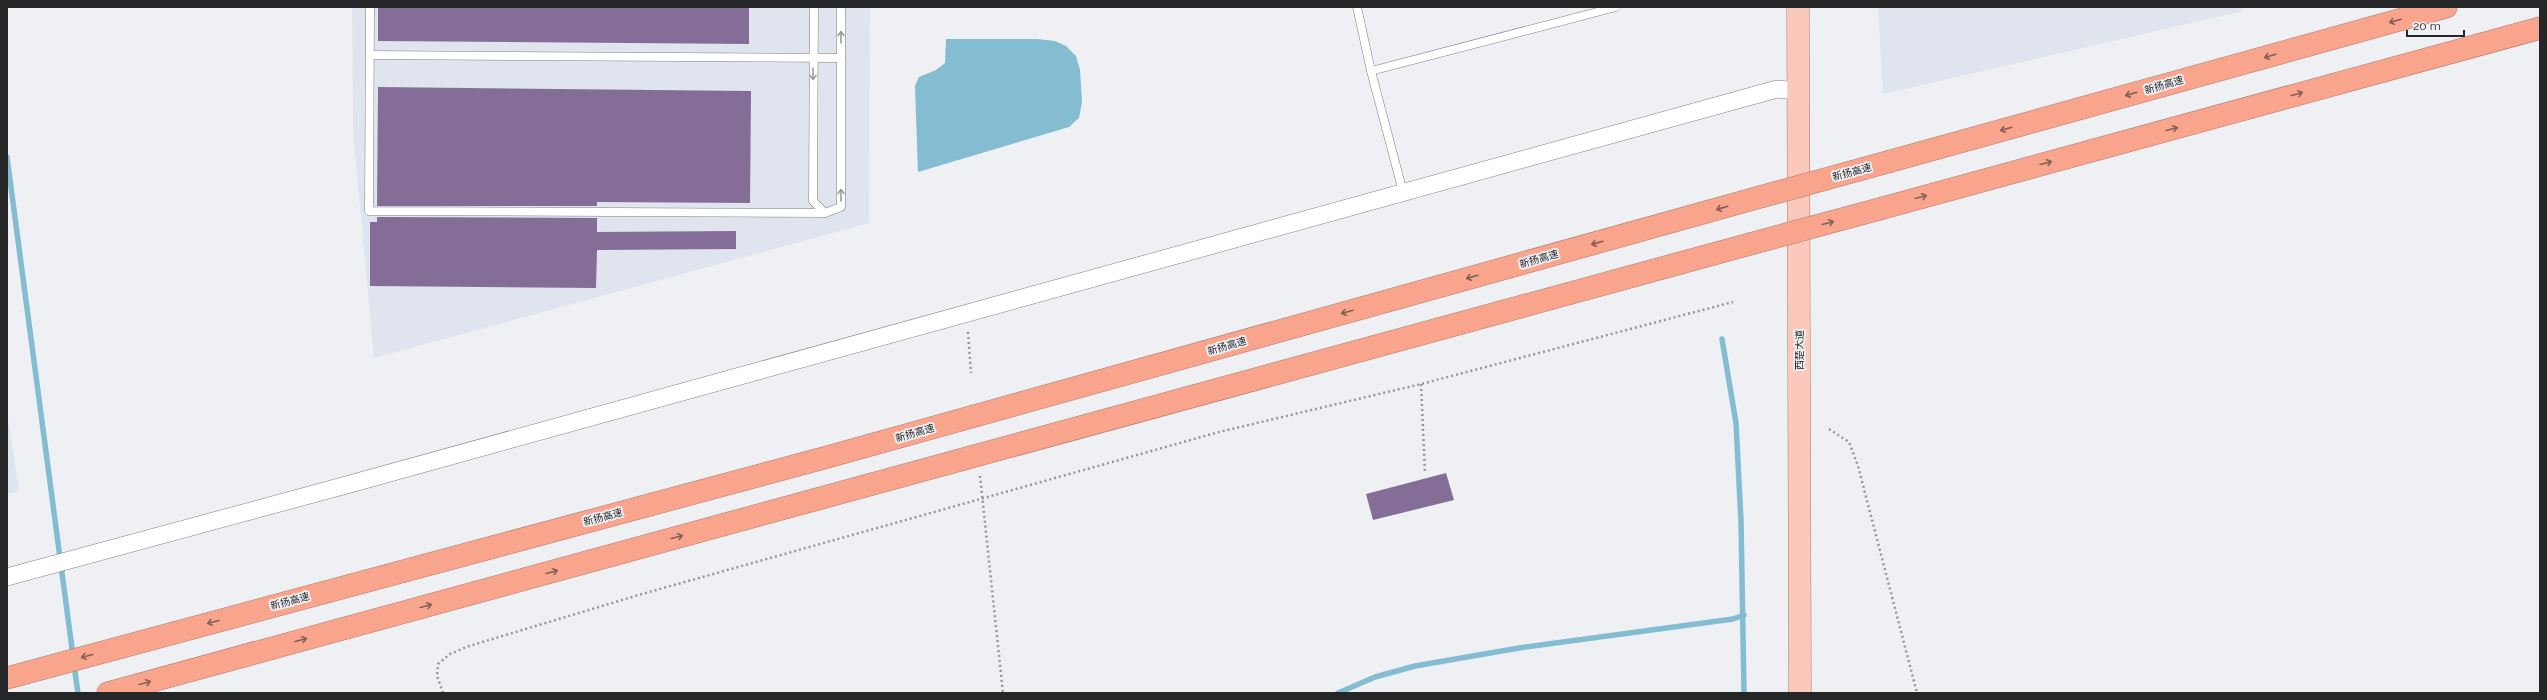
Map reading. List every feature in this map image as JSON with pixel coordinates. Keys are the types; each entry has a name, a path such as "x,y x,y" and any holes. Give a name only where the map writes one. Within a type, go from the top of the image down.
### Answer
{"highway":[{"name":"新扬高速","path":"7,678 838,454 2446,7"},
{"path":"108,693 2540,28"}],"main road":[{"name":"西楚大道","path":"1798,7 1800,693"}],"street":[{"path":"10,576 1778,89 1798,91"}],"lane":[{"path":"370,7 369,211 825,213 841,207 841,7"},
{"path":"814,7 813,201 825,213"},
{"path":"1357,7 1371,71 1403,192"},
{"path":"1371,71 1616,7"},
{"path":"370,55 841,58"}],"path":[{"path":"443,693 437,676 438,664 450,654 469,646 642,594 1218,432 1421,384 1733,302"},
{"path":"967,313 970,373"},
{"path":"1421,384 1425,473"},
{"path":"1829,429 1849,442 1858,466 1917,693"},
{"path":"980,475 981,499 1002,693"}],"shaded area":[{"path":"352,7 870,7 869,223 374,358 353,132"},
{"path":"1878,7 2242,7 2243,11 1883,94"},
{"path":"7,411 19,491 7,494"}],"water":[{"path":"946,39 1037,39 1055,41 1066,46 1076,56 1080,70 1082,102 1079,118 1069,127 918,172 915,86 919,77 936,70 945,63"}],"building":[{"path":"378,7 749,7 749,44 378,41"},
{"path":"378,87 751,91 750,203 597,202 597,206 377,206"},
{"path":"377,217 597,218 597,232 736,231 736,249 597,250 596,288 370,286 370,222 377,222"},
{"path":"1446,473 1454,500 1373,520 1366,494"}],"waterway":[{"path":"7,157 73,656"},
{"path":"1722,339 1736,423 1741,521 1744,693"},
{"path":"1338,693 1375,677 1415,666 1519,648 1733,619 1744,615"},
{"path":"74,665 78,693"}]}
